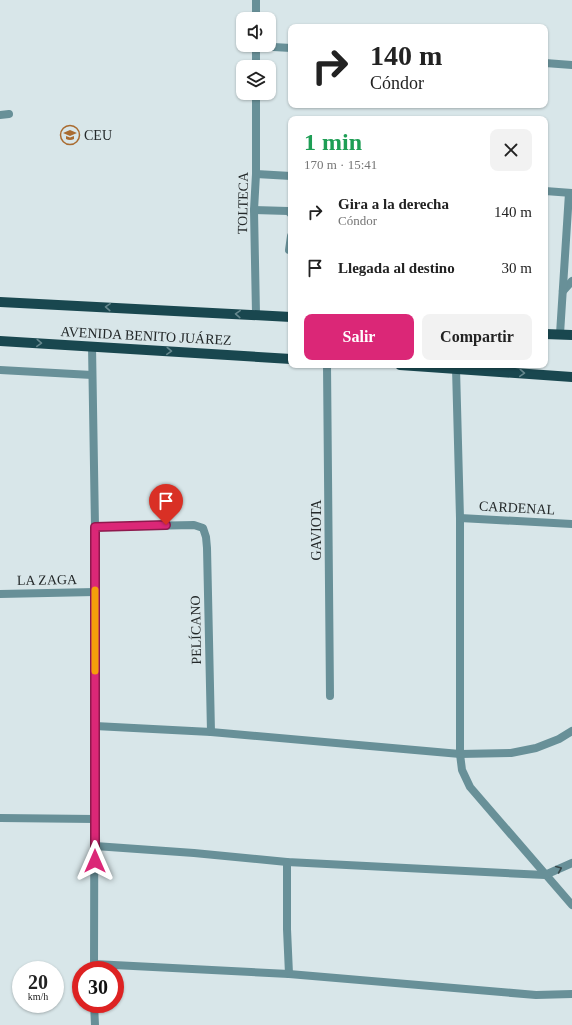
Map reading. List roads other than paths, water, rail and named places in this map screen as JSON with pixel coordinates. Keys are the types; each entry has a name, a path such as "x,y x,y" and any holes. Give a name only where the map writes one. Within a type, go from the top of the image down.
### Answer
{"main road":[{"name":"AVENIDA BENITO JUÁREZ","path":"0,302 288,317"},
{"path":"548,334 572,335"},
{"name":"AVENIDA BENITO JUÁREZ","path":"0,341 288,359"},
{"path":"456,368 572,377"}],"street":[{"path":"256,0 256,12"},
{"path":"276,47 288,48"},
{"path":"548,63 572,65"},
{"name":"TOLTECA","path":"256,100 256,174 254,210 256,314"},
{"path":"0,115 9,114"},
{"path":"256,174 288,176"},
{"path":"548,191 570,193 560,334"},
{"path":"254,210 288,211"},
{"path":"563,291 572,281"},
{"path":"92,346 95,527 94,961"},
{"name":"GAVIOTA","path":"327,368 330,696"},
{"path":"456,368 460,518 460,754 462,770 470,787 572,905"},
{"path":"0,370 92,375"},
{"name":"CARDENAL","path":"460,518 572,524"},
{"name":"PELÍCANO","path":"95,527 194,524 203,528 207,548 211,732"},
{"name":"LA ZAGA","path":"0,594 95,592"},
{"path":"95,726 211,732 460,754 511,753 536,748 559,739 572,731"},
{"path":"0,818 95,819"},
{"path":"95,846 194,853 286,862 545,875 572,863"},
{"path":"286,862 289,974"},
{"path":"124,968 289,974 536,995 572,994"},
{"path":"94,1013 95,1025"}],"place":[{"name":"CEU","path":"70,135"}]}
